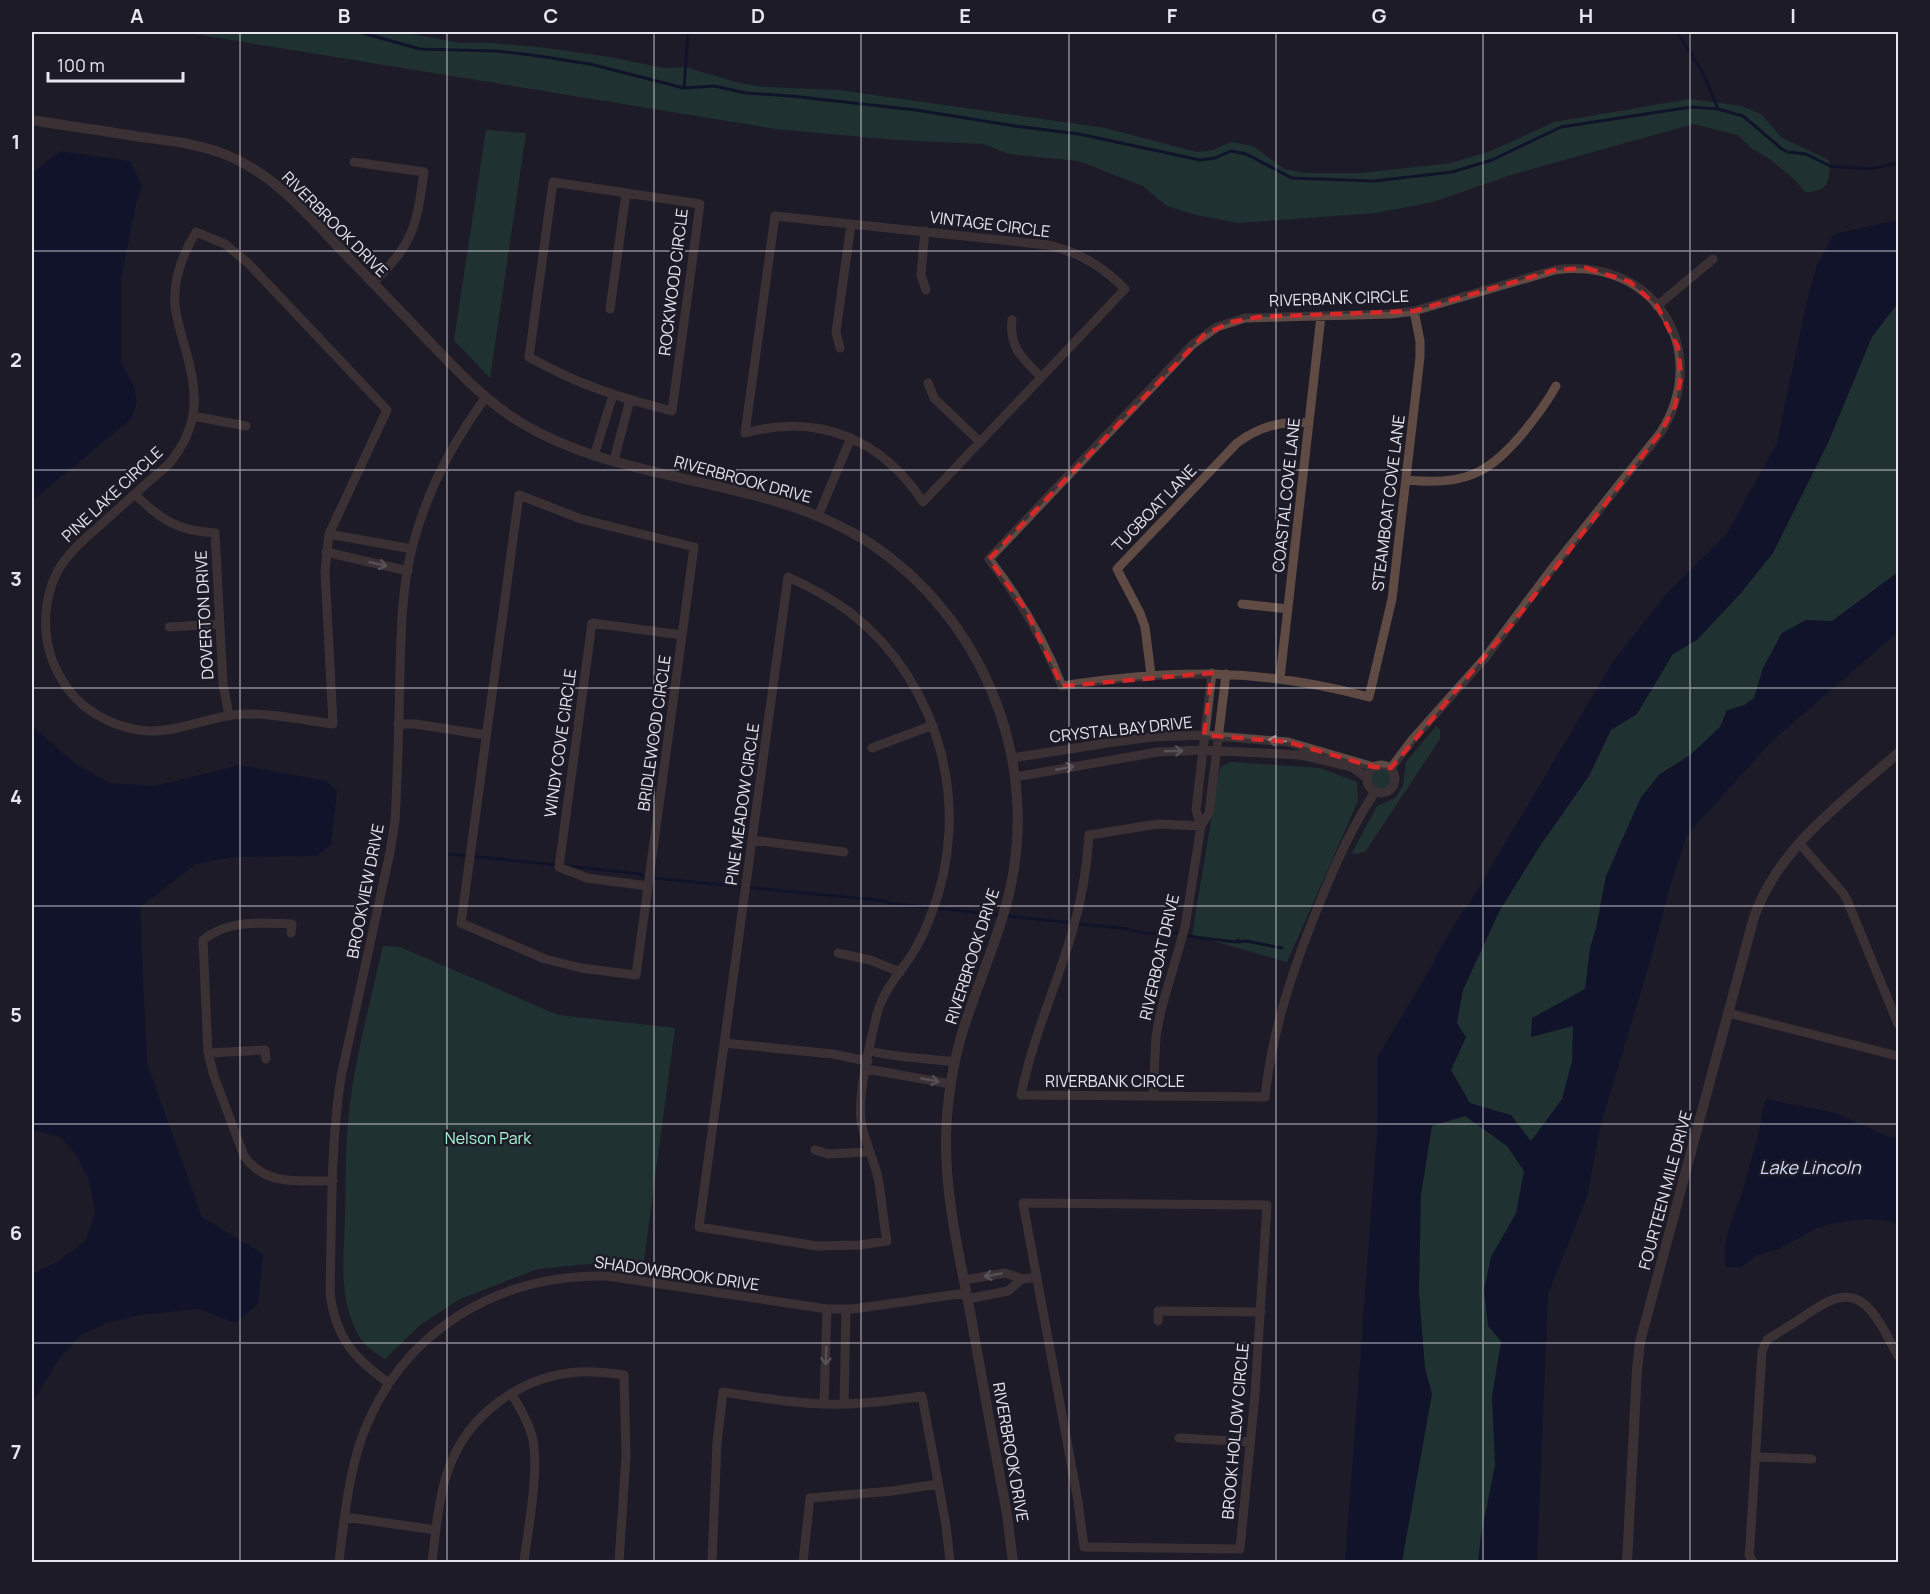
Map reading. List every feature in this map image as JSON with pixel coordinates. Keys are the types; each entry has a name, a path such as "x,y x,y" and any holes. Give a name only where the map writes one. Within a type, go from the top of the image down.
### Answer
{"street":[{"name":"RIVERBROOK DRIVE","path":"32,120 190,144 231,157 259,172 285,192 464,379 508,414 546,436 594,456 766,498 818,516 868,542 908,573 943,609 975,656 988,682 1006,730 1015,777 1017,832 1009,895 963,1030 955,1062 946,1135 947,1169 953,1222 1007,1514 1013,1563"},
{"path":"354,162 424,172 418,211 410,238 394,262 373,283"},
{"name":"ROCKWOOD CIRCLE","path":"553,182 700,204 672,411 613,395 570,379 529,357 553,182"},
{"path":"610,309 626,193"},
{"name":"VINTAGE CIRCLE","path":"775,216 850,224 1047,244 1065,249 1098,265 1125,289 923,502 902,473 886,458 851,438 817,428 798,426 780,426 745,433 775,216"},
{"path":"840,348 836,332 850,224"},
{"path":"925,231 921,275 926,290"},
{"name":"PINE LAKE CIRCLE","path":"196,232 225,244 248,263 387,410 329,534 325,571 333,724 250,714 229,716 171,730 141,730 110,722 84,706 65,686 50,657 46,635 46,610 52,583 60,567 79,544 135,494 178,453 194,416 195,387 177,322 175,289 182,258 196,232"},
{"path":"1657,306 1713,259"},
{"name":"RIVERBANK CIRCLE","path":"1369,697 1280,678 1212,673 1151,675 1062,686 1044,643 1026,610 989,560 1193,344 1217,327 1245,318 1391,314 1414,311 1555,270 1571,268 1616,275 1642,291 1657,306 1673,332 1680,363 1679,392 1669,420 1485,658 1390,768"},
{"name":"STEAMBOAT COVE LANE","path":"1369,697 1392,599 1407,480 1420,357 1420,341 1414,311"},
{"name":"COASTAL COVE LANE","path":"1280,678 1321,316"},
{"path":"1012,320 1011,333 1014,346 1041,377"},
{"path":"928,383 934,398 980,442"},
{"path":"1407,480 1446,482 1476,474 1489,466 1512,446 1548,401 1556,386"},
{"path":"594,456 613,395"},
{"name":"BROOKVIEW DRIVE","path":"389,1383 371,1371 355,1355 342,1336 335,1318 330,1292 334,1136 341,1077 395,821 402,619 412,549 443,466 471,417 486,397"},
{"path":"615,460 630,400"},
{"path":"607,414 625,421"},
{"path":"194,416 246,426"},
{"name":"TUGBOAT LANE","path":"1151,675 1145,627 1117,569 1237,442 1250,433 1275,423 1309,423"},
{"path":"818,516 851,438"},
{"name":"DOVERTON DRIVE","path":"135,494 149,509 172,524 192,531 215,533 223,684 229,716"},
{"name":"BRIDLEWOOD CIRCLE","path":"519,495 581,519 694,547 636,975 566,965 545,959 460,923 486,735 519,495"},
{"path":"329,534 412,549"},
{"path":"348,557 352,539"},
{"path":"326,552 408,571"},
{"name":"PINE MEADOW CIRCLE","path":"788,577 832,600 871,631 904,670 933,725 948,782 950,816 948,850 931,916 912,953 887,990 876,1016 862,1099 861,1120 878,1179 887,1241 839,1247 817,1246 699,1227 788,577"},
{"path":"1242,604 1288,609"},
{"name":"WINDY COVE CIRCLE","path":"648,886 587,878 558,867 592,622 682,635"},
{"path":"169,627 220,624"},
{"path":"1201,826 1196,810 1212,673"},
{"path":"1201,826 1209,813 1226,674"},
{"path":"398,724 415,724 486,735"},
{"path":"872,748 933,725"},
{"name":"CRYSTAL BAY DRIVE","path":"1012,758 1124,741 1204,735 1288,742 1374,767"},
{"name":"CRYSTAL BAY DRIVE","path":"1015,777 1158,752 1202,750 1301,755 1352,767 1367,778"},
{"name":"FOURTEEN MILE DRIVE","path":"1627,1563 1640,1342 1758,906 1780,866 1799,843 1815,826 1899,753"},
{"path":"1382,765 1390,768 1396,780 1392,788 1385,793 1375,792 1369,786 1367,778 1371,770 1382,765"},
{"name":"RIVERBANK CIRCLE","path":"1201,826 1158,824 1089,835 1079,908 1033,1044 1022,1095 1265,1097 1278,1021 1298,956 1347,839 1375,792"},
{"name":"RIVERBOAT DRIVE","path":"1153,1096 1156,1036 1161,1010 1185,927 1201,826"},
{"path":"752,840 844,852"},
{"path":"1799,843 1847,900 1899,1024"},
{"path":"291,933 291,924 252,922 228,927 203,940 208,1053 214,1076 244,1156 250,1165 258,1172 276,1179 333,1181"},
{"path":"838,953 870,960 900,972"},
{"path":"1728,1013 1899,1056"},
{"path":"724,1043 868,1060 906,1056 955,1062"},
{"path":"208,1053 266,1050 266,1059"},
{"path":"892,1073 895,1057"},
{"path":"868,1060 892,1073 951,1084"},
{"path":"815,1150 828,1154 869,1152"},
{"name":"BROOK HOLLOW CIRCLE","path":"1023,1203 1267,1205 1261,1312 1240,1549 1084,1547 1078,1501 1023,1203"},
{"path":"964,1280 1005,1273 1022,1280"},
{"name":"SHADOWBROOK DRIVE","path":"339,1563 354,1461 371,1415 389,1383 423,1343 441,1328 474,1306 515,1288 561,1278 607,1276 827,1309 967,1296"},
{"path":"967,1296 1008,1291 1022,1280 1037,1277"},
{"path":"1753,1563 1749,1555 1764,1344 1832,1299 1849,1298 1863,1303 1872,1311 1899,1356"},
{"path":"824,1404 827,1309"},
{"path":"844,1404 846,1309"},
{"path":"1158,1321 1158,1311 1261,1312"},
{"path":"432,1563 444,1483 457,1449 476,1422 511,1393 535,1382 560,1374 598,1372 624,1375 626,1456 619,1563"},
{"path":"712,1563 717,1443 723,1392 824,1404 922,1396 949,1545 950,1563"},
{"path":"511,1393 528,1425 534,1453 535,1470 525,1563"},
{"path":"1179,1438 1250,1442"},
{"path":"1756,1457 1812,1460"},
{"path":"803,1563 810,1498 892,1491 938,1484"},
{"path":"345,1517 436,1530"}],"highlighted area":[{"path":"1586,268 1630,282 1657,306 1678,347 1681,377 1675,406 1661,432 1512,624 1391,768 1374,767 1288,742 1204,735 1212,673 1062,686 1026,610 989,559 1204,335 1231,322 1259,317 1414,311 1555,270"}],"green space":[{"path":"182,32 400,32 461,43 539,47 664,68 685,67 739,83 766,87 838,90 1105,128 1197,152 1213,150 1231,142 1253,146 1284,169 1305,173 1362,173 1451,163 1491,151 1554,122 1690,99 1741,106 1761,114 1782,138 1829,160 1829,173 1823,187 1813,192 1805,192 1794,179 1771,160 1750,147 1738,135 1693,124 1514,174 1433,202 1375,213 1239,223 1196,215 1167,206 1143,186 1079,161 1008,154 984,144 896,140 776,129"},
{"path":"486,130 526,133 490,378 454,340"},
{"path":"1898,278 1898,576 1637,836 1491,1562 1388,1562 1414,1141 1451,987 1581,766"},
{"path":"1436,726 1440,729 1440,739 1365,852 1352,853 1377,806 1395,798 1403,786 1406,762"},
{"path":"1231,762 1320,768 1357,782 1358,801 1287,962 1192,935 1220,767"},
{"path":"1381,768 1389,772 1393,780 1389,788 1381,792 1373,788 1369,780 1373,772"},
{"name":"Nelson Park","path":"383,946 400,947 558,1015 675,1028 643,1268 600,1263 537,1269 460,1299 420,1325 385,1359 363,1341 356,1332 349,1313 344,1286 346,1146 356,1063"}],"water":[{"path":"60,151 130,161 142,186 121,279 121,363 134,386 137,402 131,419 32,501 32,173"},
{"path":"1898,220 1898,303 1872,337 1828,443 1773,553 1741,593 1697,640 1673,654 1637,714 1611,730 1589,776 1540,846 1499,912 1463,990 1457,1023 1466,1037 1451,1070 1470,1103 1511,1115 1531,1141 1562,1099 1572,1061 1573,1026 1531,1037 1532,1018 1585,989 1590,948 1606,876 1641,797 1660,774 1690,755 1720,727 1727,710 1744,705 1754,698 1763,668 1782,633 1806,620 1832,621 1898,572 1898,632 1771,742 1687,835 1601,1124 1587,1197 1548,1294 1537,1562 1478,1562 1495,1465 1492,1397 1501,1341 1488,1326 1484,1289 1491,1257 1516,1213 1524,1171 1507,1146 1465,1116 1432,1126 1421,1195 1419,1292 1425,1368 1432,1394 1402,1562 1345,1562 1377,1133 1377,1058 1614,660 1669,591 1726,535 1777,443 1806,304 1817,265 1834,234"},
{"path":"32,726 77,765 110,783 155,786 240,765 326,781 337,791 331,844 317,856 233,857 196,864 140,907 147,1063 202,1217 263,1254 258,1304 235,1323 199,1309 140,1315 107,1323 81,1335 59,1359 32,1403 32,1273 59,1261 86,1240 95,1212 90,1183 77,1156 61,1137 32,1130"},
{"name":"Lake Lincoln","path":"1766,1099 1835,1113 1889,1137 1898,1137 1898,1224 1866,1219 1834,1223 1817,1228 1777,1250 1755,1256 1741,1268 1726,1267 1724,1257 1727,1237 1744,1186"}],"waterway":[{"path":"359,32 420,49 496,51 532,55 590,64 684,88 714,86 746,93 916,110 1079,134 1200,160 1215,158 1231,151 1246,154 1292,178 1374,181 1452,172 1492,160 1561,127 1691,107 1718,109 1743,116 1782,149 1806,154 1830,166 1871,169 1898,163"},
{"path":"684,88 688,32"},
{"path":"1677,32 1703,73 1718,109"},
{"path":"449,854 557,865"},
{"path":"567,866 641,874 643,877 886,901 999,915"},
{"path":"1436,959 1464,911"},
{"path":"1006,916 1129,929 1147,933 1181,933"},
{"path":"1186,936 1236,942 1238,940 1282,948"}]}
